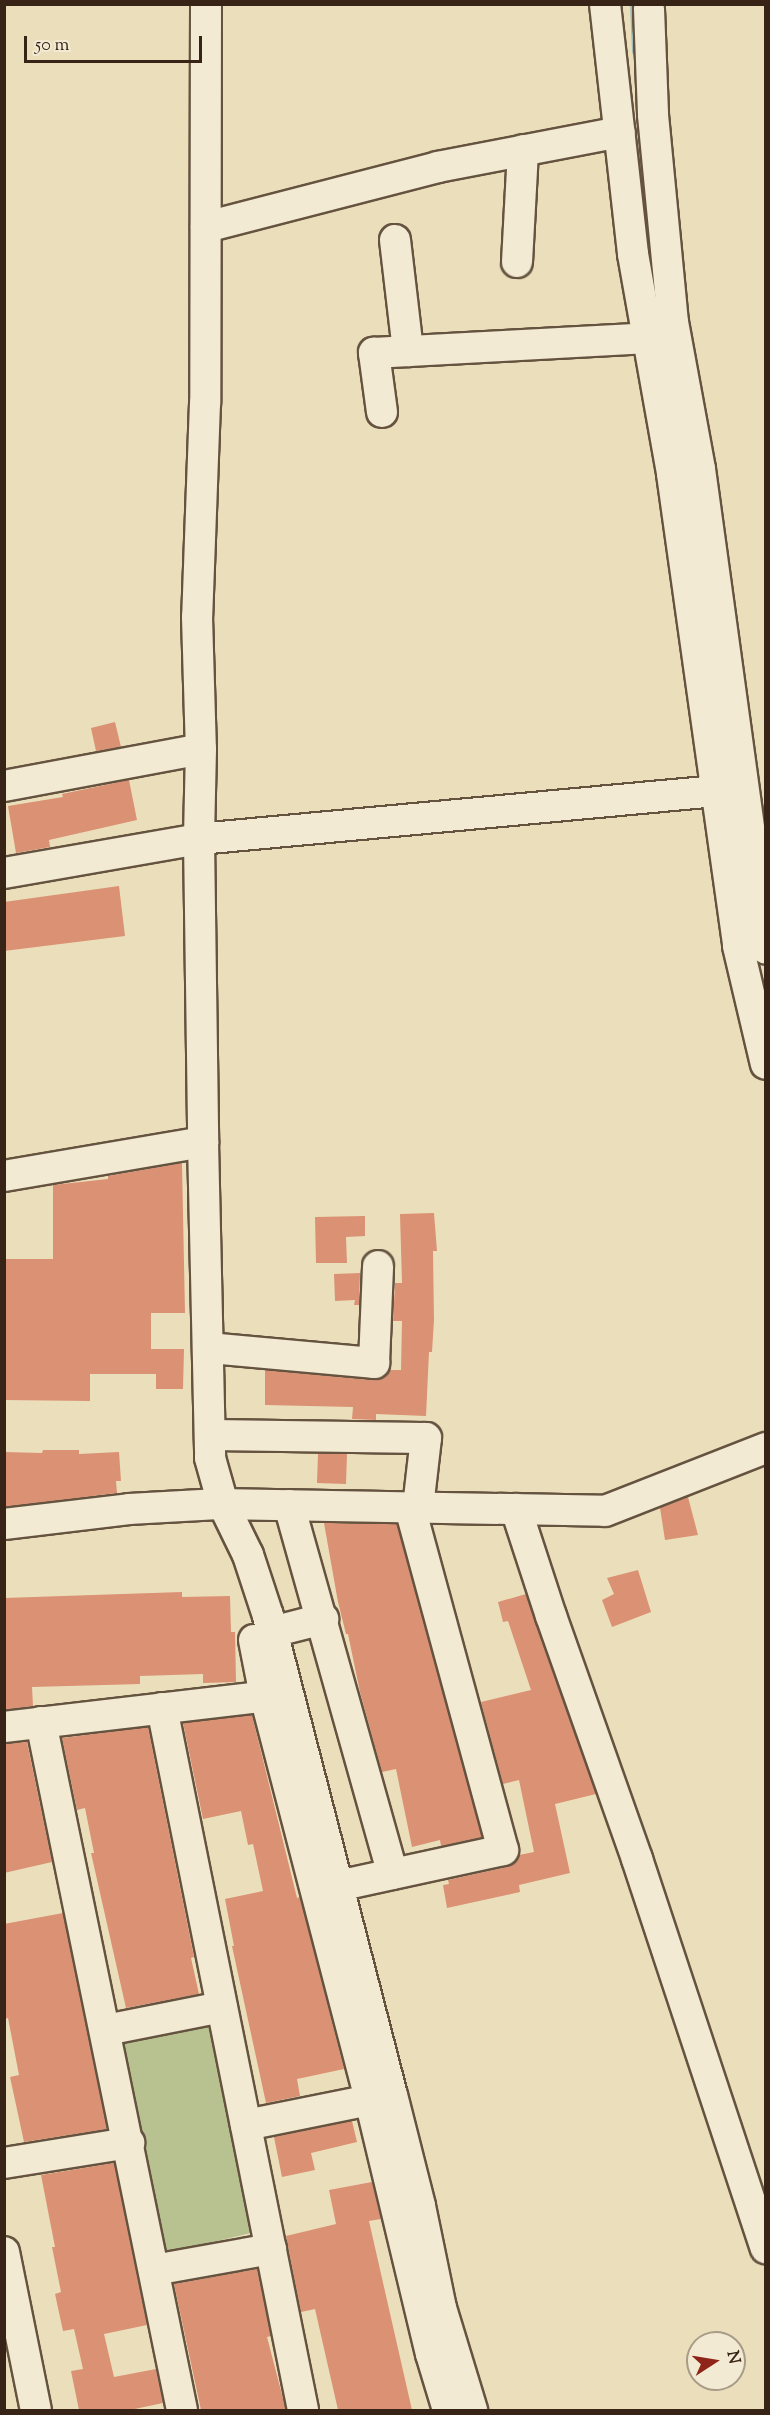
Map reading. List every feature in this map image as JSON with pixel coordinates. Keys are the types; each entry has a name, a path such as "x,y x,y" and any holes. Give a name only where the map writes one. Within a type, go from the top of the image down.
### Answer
{"street":[{"path":"206,4 206,403 192,751 192,840 196,1144 214,1504 230,1564 277,1695 338,1886 420,2206 441,2308 472,2410"},
{"path":"640,9 620,132 633,254 672,474 716,791 754,946"},
{"path":"640,9 653,115 673,322 705,503 765,1065"},
{"path":"206,227 438,167 620,132"},
{"path":"517,262 523,150"},
{"path":"395,240 408,351"},
{"path":"382,412 374,353 648,338"},
{"path":"4,786 192,751"},
{"path":"4,873 192,840 716,791"},
{"path":"4,1176 196,1144"},
{"path":"208,1348 374,1363 378,1266"},
{"path":"210,1435 426,1438 414,1507 503,1850 338,1886"},
{"path":"4,1524 129,1509 214,1504 605,1511 765,1448"},
{"path":"214,1504 248,1555 272,1632 277,1695 370,2100 431,2354 448,2410"},
{"path":"289,1505 393,1874"},
{"path":"516,1509 550,1616 638,1859 765,2248"},
{"path":"272,1632 323,1619"},
{"path":"4,1727 277,1695"},
{"path":"162,1708 303,2410"},
{"path":"42,1722 182,2410"},
{"path":"106,2030 222,2007"},
{"path":"246,2125 370,2100"},
{"path":"4,2163 129,2143"},
{"path":"154,2270 271,2249"},
{"path":"4,2252 36,2410"}],"green space":[{"path":"213,2018 255,2232 163,2254 117,2036"}],"building":[{"path":"115,722 121,747 96,751 91,728"},
{"path":"129,780 137,820 49,840 50,847 16,853 8,806 63,797 62,794"},
{"path":"119,886 125,936 4,951 4,902"},
{"path":"182,1163 185,1313 151,1313 151,1349 184,1349 183,1389 156,1389 156,1374 90,1374 90,1401 4,1400 4,1259 53,1259 53,1185 108,1179 108,1176"},
{"path":"434,1213 437,1251 433,1251 434,1320 432,1352 429,1352 426,1416 376,1414 376,1420 352,1419 353,1407 265,1405 265,1370 372,1380 382,1378 389,1370 401,1370 402,1321 393,1321 395,1283 402,1283 400,1214"},
{"path":"365,1216 365,1236 346,1237 347,1263 316,1263 315,1217"},
{"path":"360,1273 359,1305 354,1305 355,1300 335,1301 334,1274"},
{"path":"43,1450 79,1450 79,1454 119,1452 121,1481 116,1481 117,1493 4,1507 4,1452 42,1453"},
{"path":"318,1454 347,1454 346,1484 317,1483"},
{"path":"688,1497 698,1535 665,1540 660,1508"},
{"path":"324,1523 397,1524 482,1837 441,1846 440,1840 412,1847 396,1769 382,1772 360,1692 348,1634 346,1634 338,1602"},
{"path":"638,1570 651,1612 612,1627 602,1600 614,1594 607,1578"},
{"path":"182,1592 182,1597 230,1596 231,1632 235,1632 236,1682 203,1683 203,1674 140,1676 140,1684 32,1687 33,1706 4,1710 4,1598"},
{"path":"526,1594 596,1794 555,1804 570,1873 519,1885 520,1892 447,1908 443,1885 449,1884 448,1880 507,1867 514,1863 519,1855 534,1852 519,1780 503,1784 481,1702 531,1690 508,1621 503,1622 498,1602"},
{"path":"252,1715 297,1898 300,1897 344,2069 297,2079 300,2096 266,2103 232,1946 234,1946 225,1899 263,1891 253,1844 248,1845 241,1811 203,1819 183,1723"},
{"path":"148,1727 194,1957 191,1958 199,1994 126,2008 91,1853 94,1853 85,1808 77,1810 62,1738"},
{"path":"27,1742 52,1862 4,1873 4,1744"},
{"path":"63,1913 107,2129 24,2142 10,2077 19,2075 8,2018 4,2019 4,1924"},
{"path":"352,2121 357,2142 311,2153 315,2170 282,2177 274,2137"},
{"path":"114,2163 147,2325 104,2334 114,2377 156,2369 163,2403 130,2410 79,2410 71,2371 83,2369 74,2329 63,2331 55,2294 61,2292 52,2247 55,2247 41,2175"},
{"path":"372,2182 381,2219 369,2221 412,2410 338,2410 315,2309 301,2312 286,2236 336,2224 329,2190"},
{"path":"257,2269 271,2336 267,2337 286,2410 201,2410 174,2284"}],"waterway":[{"path":"634,4 636,51"},
{"path":"651,245 655,290"}]}
